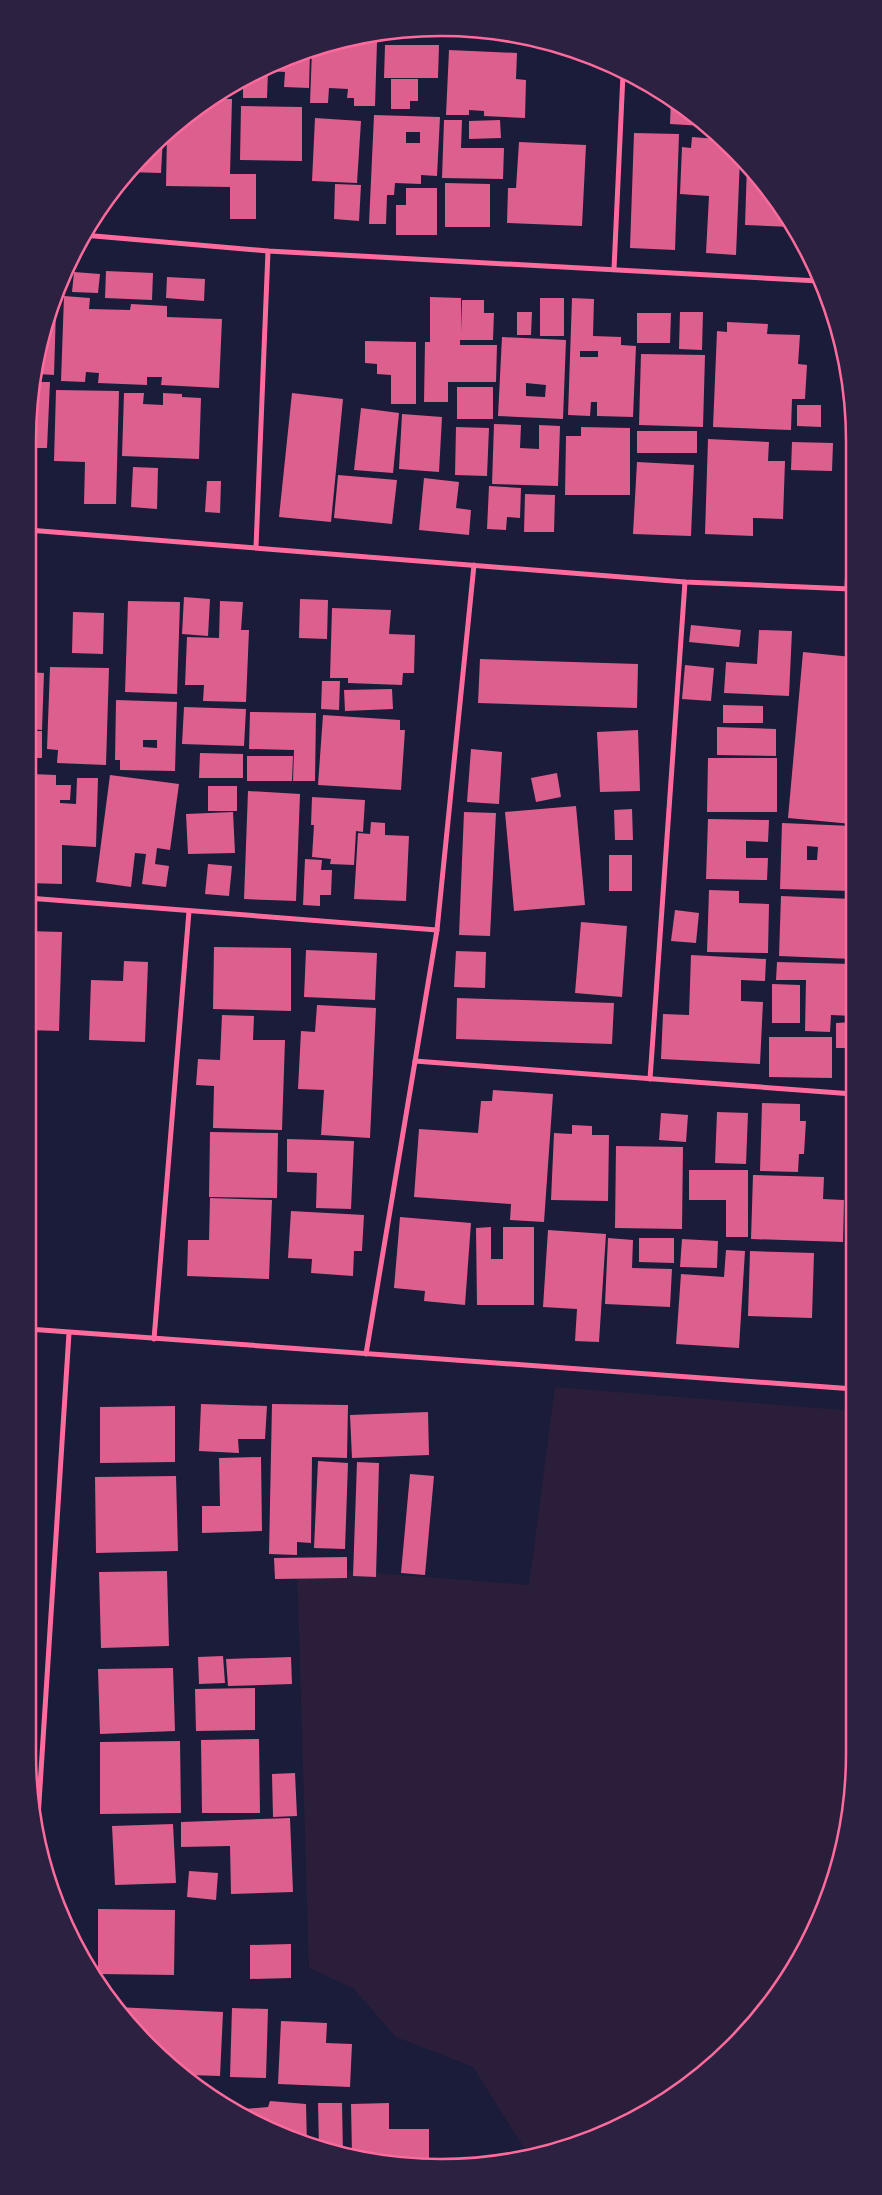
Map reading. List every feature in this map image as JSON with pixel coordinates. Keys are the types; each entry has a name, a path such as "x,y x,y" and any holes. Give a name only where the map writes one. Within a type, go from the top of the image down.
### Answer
{"street":[{"path":"614,269 623,79"},
{"path":"92,236 268,251 813,281"},
{"path":"256,548 268,251"},
{"path":"36,531 685,582 846,588"},
{"path":"366,1354 437,930 474,564"},
{"path":"650,1079 685,582"},
{"path":"36,899 437,930"},
{"path":"154,1339 188,911"},
{"path":"415,1061 846,1093"},
{"path":"36,1330 846,1387"},
{"path":"39,1800 69,1333"}],"shaded area":[{"path":"555,1387 846,1410 845,1780 838,1833 832,1859 815,1909 792,1956 778,1979 745,2021 708,2058 666,2091 620,2117 571,2137 525,2150 473,2067 396,2037 353,1988 309,1968 297,1567 529,1585"}],"building":[{"path":"377,42 375,106 354,106 354,98 347,98 348,89 329,88 328,103 310,103 312,58 336,50"},
{"path":"385,45 439,45 438,78 384,78"},
{"path":"449,50 517,53 516,79 526,80 525,118 484,116 484,111 469,110 469,115 446,115"},
{"path":"310,58 309,88 284,87 285,72 276,71"},
{"path":"268,75 267,98 243,98 243,88"},
{"path":"391,79 418,79 418,101 410,101 410,109 391,109"},
{"path":"224,99 232,99 230,174 256,174 256,219 230,219 230,187 166,186 167,144 216,104"},
{"path":"241,106 302,107 302,161 240,160"},
{"path":"671,108 694,125 670,124"},
{"path":"374,115 440,117 437,176 421,175 421,184 395,183 394,195 387,195 386,224 369,224","holes":["406,132 420,132 420,143 406,143"]},
{"path":"315,118 361,121 357,183 312,181"},
{"path":"444,120 462,120 461,148 504,148 503,179 442,178"},
{"path":"500,120 501,138 469,139 469,121"},
{"path":"634,133 679,134 675,250 630,248"},
{"path":"692,137 709,138 740,168 736,255 706,253 709,196 680,194 682,147 691,148"},
{"path":"519,142 586,145 582,226 507,223 508,188 516,188"},
{"path":"162,148 161,173 139,172"},
{"path":"747,176 785,227 745,225"},
{"path":"445,183 490,184 490,227 445,227"},
{"path":"335,184 361,185 359,221 334,219"},
{"path":"406,188 437,188 437,235 396,235 396,205 406,205"},
{"path":"106,271 153,273 152,300 105,298"},
{"path":"74,272 100,274 98,293 72,292"},
{"path":"167,277 205,279 204,301 166,298"},
{"path":"64,296 90,298 89,309 130,310 131,304 167,306 167,317 222,319 219,388 161,385 162,377 147,377 147,385 98,383 99,373 86,372 85,382 61,381"},
{"path":"430,297 461,298 461,332 462,300 484,300 484,313 494,313 493,340 460,340 460,345 497,345 496,382 448,382 448,402 424,402 425,342 430,342"},
{"path":"540,298 564,298 564,336 540,336"},
{"path":"572,298 594,299 593,336 621,337 621,345 636,346 633,417 597,416 597,402 591,402 590,416 568,415","holes":["580,351 598,351 598,357 580,357"]},
{"path":"517,312 532,312 531,335 517,335"},
{"path":"680,312 703,312 702,350 679,349"},
{"path":"637,313 671,313 670,343 637,343"},
{"path":"56,318 54,375 42,374"},
{"path":"727,322 768,324 767,334 800,335 798,364 807,365 805,399 792,399 791,430 713,427 717,331 727,332"},
{"path":"502,337 566,340 563,419 498,416","holes":["526,383 546,385 545,397 526,396"]},
{"path":"365,341 416,342 416,404 391,404 391,375 377,374 377,364 365,363"},
{"path":"641,354 705,355 703,427 639,425"},
{"path":"41,382 50,382 47,448 36,448"},
{"path":"457,387 493,387 493,419 457,419"},
{"path":"56,390 119,391 116,504 84,504 85,462 54,461"},
{"path":"124,393 144,393 143,404 163,405 163,393 201,398 199,459 122,456"},
{"path":"292,393 343,399 331,522 279,517"},
{"path":"797,405 821,405 821,427 797,426"},
{"path":"361,408 399,413 393,473 354,470"},
{"path":"402,414 442,417 439,472 399,469"},
{"path":"494,424 521,425 520,448 539,449 539,425 560,426 558,486 492,484"},
{"path":"456,427 489,428 487,476 455,475"},
{"path":"581,427 630,428 630,495 565,495 566,436 581,436"},
{"path":"637,431 697,431 697,453 637,453"},
{"path":"708,439 769,442 768,461 785,461 783,519 753,518 753,536 705,534"},
{"path":"792,442 833,443 832,471 791,470"},
{"path":"637,462 694,465 691,536 633,534"},
{"path":"133,467 158,468 157,509 131,507"},
{"path":"338,475 397,480 392,524 334,518"},
{"path":"424,478 459,482 456,508 471,510 469,535 419,530"},
{"path":"207,481 221,481 220,513 205,512"},
{"path":"489,486 521,488 520,518 507,517 506,530 487,529"},
{"path":"525,494 555,495 554,532 524,532"},
{"path":"184,597 210,599 208,636 182,634"},
{"path":"300,599 328,600 327,639 299,638"},
{"path":"128,601 180,602 177,694 125,692"},
{"path":"220,601 243,602 241,630 249,630 246,702 203,701 204,685 185,685 187,637 219,638"},
{"path":"332,608 391,610 389,634 415,635 414,673 403,673 402,685 348,683 348,678 330,678"},
{"path":"73,612 104,613 103,654 72,653"},
{"path":"691,625 741,630 739,647 689,642"},
{"path":"759,630 792,631 789,696 724,693 726,662 757,664"},
{"path":"803,652 846,656 846,823 788,818"},
{"path":"480,659 638,664 637,708 478,703"},
{"path":"685,665 714,668 711,701 682,699"},
{"path":"50,667 109,668 106,765 57,763 58,750 47,749"},
{"path":"36,672 44,673 42,730 36,730"},
{"path":"322,681 340,681 339,710 321,709"},
{"path":"392,689 393,709 345,711 344,690"},
{"path":"116,700 177,702 175,771 120,770 120,760 115,760","holes":["143,740 157,740 157,748 143,747"]},
{"path":"723,705 763,706 763,723 723,723"},
{"path":"184,707 246,709 244,746 182,744"},
{"path":"250,712 316,713 315,781 293,781 294,750 249,749"},
{"path":"323,715 400,720 400,730 405,730 401,790 318,785"},
{"path":"717,727 776,729 776,756 717,755"},
{"path":"638,730 640,791 600,792 597,732"},
{"path":"36,731 42,731 42,758 36,758"},
{"path":"471,749 502,752 499,804 467,802"},
{"path":"200,753 243,754 243,778 199,778"},
{"path":"247,756 293,756 292,781 247,781"},
{"path":"708,758 777,758 777,812 707,812"},
{"path":"557,773 561,797 536,802 531,778"},
{"path":"36,774 56,775 56,785 71,785 70,800 60,800 60,803 76,804 77,778 98,778 96,847 62,845 62,884 36,883"},
{"path":"110,775 179,784 170,850 157,848 155,864 169,866 166,887 142,884 146,854 135,853 131,887 96,882"},
{"path":"208,786 237,786 237,811 208,811"},
{"path":"248,791 300,794 296,901 244,899"},
{"path":"312,797 365,800 363,832 356,831 354,865 330,864 331,859 312,857 314,825 311,825"},
{"path":"576,806 585,905 514,911 505,812"},
{"path":"632,809 633,840 615,840 614,810"},
{"path":"233,812 235,853 188,854 186,814"},
{"path":"464,812 496,813 490,936 459,935"},
{"path":"708,819 769,820 768,842 746,841 746,858 768,858 767,880 706,879"},
{"path":"371,822 385,823 385,835 409,836 406,901 354,899 358,833 370,834"},
{"path":"782,823 846,826 846,891 780,889","holes":["807,846 818,847 817,860 807,860"]},
{"path":"609,855 632,855 632,891 609,891"},
{"path":"305,859 322,860 321,870 332,870 331,895 320,895 320,906 303,905"},
{"path":"208,864 232,866 229,896 205,894"},
{"path":"709,890 739,891 739,903 769,904 768,953 707,952"},
{"path":"781,896 846,899 846,959 779,956"},
{"path":"675,910 699,913 696,943 671,941"},
{"path":"581,922 627,926 622,997 575,993"},
{"path":"36,931 62,932 59,1031 36,1030"},
{"path":"214,947 291,948 291,1011 213,1009"},
{"path":"306,950 377,953 375,1000 304,997"},
{"path":"456,951 486,952 485,988 454,987"},
{"path":"691,955 766,959 765,981 741,980 741,1001 763,1002 760,1064 661,1059 663,1014 689,1015"},
{"path":"124,961 148,962 145,1042 89,1040 91,980 123,981"},
{"path":"777,962 846,964 846,1016 831,1015 830,1032 805,1031 806,980 776,980"},
{"path":"772,984 800,985 800,1023 772,1023"},
{"path":"457,998 614,1003 612,1044 456,1039"},
{"path":"317,1005 376,1008 370,1138 321,1135 324,1090 298,1089 301,1031 315,1032"},
{"path":"222,1015 254,1016 253,1040 285,1040 282,1130 213,1128 214,1086 196,1085 198,1059 220,1060"},
{"path":"846,1022 846,1048 836,1048 836,1023"},
{"path":"769,1037 832,1037 832,1078 769,1077"},
{"path":"493,1090 553,1094 544,1222 510,1220 511,1204 414,1197 419,1129 478,1133 481,1101 492,1101"},
{"path":"762,1103 800,1104 800,1121 806,1121 804,1154 799,1154 798,1172 760,1171"},
{"path":"717,1112 748,1113 746,1164 715,1163"},
{"path":"661,1113 688,1115 686,1142 659,1140"},
{"path":"572,1125 592,1126 592,1135 609,1135 608,1201 551,1200 554,1133 572,1134"},
{"path":"210,1132 278,1133 277,1198 209,1197"},
{"path":"287,1139 354,1141 351,1209 316,1208 317,1173 287,1172"},
{"path":"616,1146 683,1147 682,1229 615,1228"},
{"path":"689,1170 748,1170 748,1237 726,1237 726,1200 689,1200"},
{"path":"753,1175 824,1177 823,1199 844,1200 843,1242 751,1239"},
{"path":"210,1198 272,1200 269,1279 187,1276 188,1240 209,1240"},
{"path":"291,1211 364,1215 362,1251 354,1251 353,1276 311,1273 312,1259 288,1258"},
{"path":"400,1217 471,1223 465,1305 424,1301 425,1291 394,1288"},
{"path":"491,1227 491,1259 503,1259 503,1227 534,1227 534,1305 477,1305 476,1228"},
{"path":"548,1230 606,1234 599,1342 575,1341 577,1309 543,1307"},
{"path":"608,1238 633,1240 632,1268 672,1269 670,1307 605,1304"},
{"path":"639,1238 674,1238 674,1263 639,1262"},
{"path":"682,1239 718,1241 717,1268 680,1267"},
{"path":"726,1250 745,1251 739,1348 676,1344 681,1274 724,1277"},
{"path":"750,1251 814,1253 812,1318 748,1316"},
{"path":"201,1404 267,1406 265,1439 238,1439 239,1453 199,1451"},
{"path":"272,1404 348,1405 347,1458 312,1457 311,1543 297,1542 297,1555 269,1554"},
{"path":"175,1406 175,1462 100,1463 100,1407"},
{"path":"428,1412 429,1455 352,1458 350,1415"},
{"path":"261,1457 262,1531 202,1533 202,1506 220,1506 219,1458"},
{"path":"318,1461 348,1463 345,1549 314,1548"},
{"path":"357,1462 379,1463 376,1577 353,1576"},
{"path":"410,1474 434,1476 425,1575 401,1573"},
{"path":"176,1476 178,1551 96,1553 95,1477"},
{"path":"347,1557 347,1578 275,1579 274,1558"},
{"path":"167,1571 169,1646 101,1648 99,1572"},
{"path":"223,1656 225,1683 199,1684 198,1657"},
{"path":"291,1657 292,1684 228,1686 226,1659"},
{"path":"173,1668 175,1731 100,1734 98,1669"},
{"path":"255,1688 255,1730 196,1731 195,1689"},
{"path":"259,1739 260,1813 202,1813 201,1740"},
{"path":"180,1741 181,1813 100,1814 100,1742"},
{"path":"295,1773 297,1816 273,1817 272,1774"},
{"path":"290,1818 293,1892 231,1894 230,1846 181,1847 181,1822"},
{"path":"173,1824 176,1883 115,1885 112,1826"},
{"path":"189,1871 218,1873 216,1900 187,1897"},
{"path":"98,1909 175,1910 174,1975 101,1974 98,1969"},
{"path":"291,1944 291,1978 250,1979 250,1945"},
{"path":"126,2007 223,2012 220,2076 195,2075 155,2040"},
{"path":"232,2008 268,2009 266,2078 230,2077"},
{"path":"281,2021 327,2023 326,2043 352,2044 350,2087 278,2084"},
{"path":"270,2101 306,2104 307,2135 286,2128 246,2109 268,2107"},
{"path":"318,2103 342,2103 343,2147 319,2139"},
{"path":"389,2103 389,2129 429,2129 429,2159 388,2155 352,2149 351,2104"}]}
